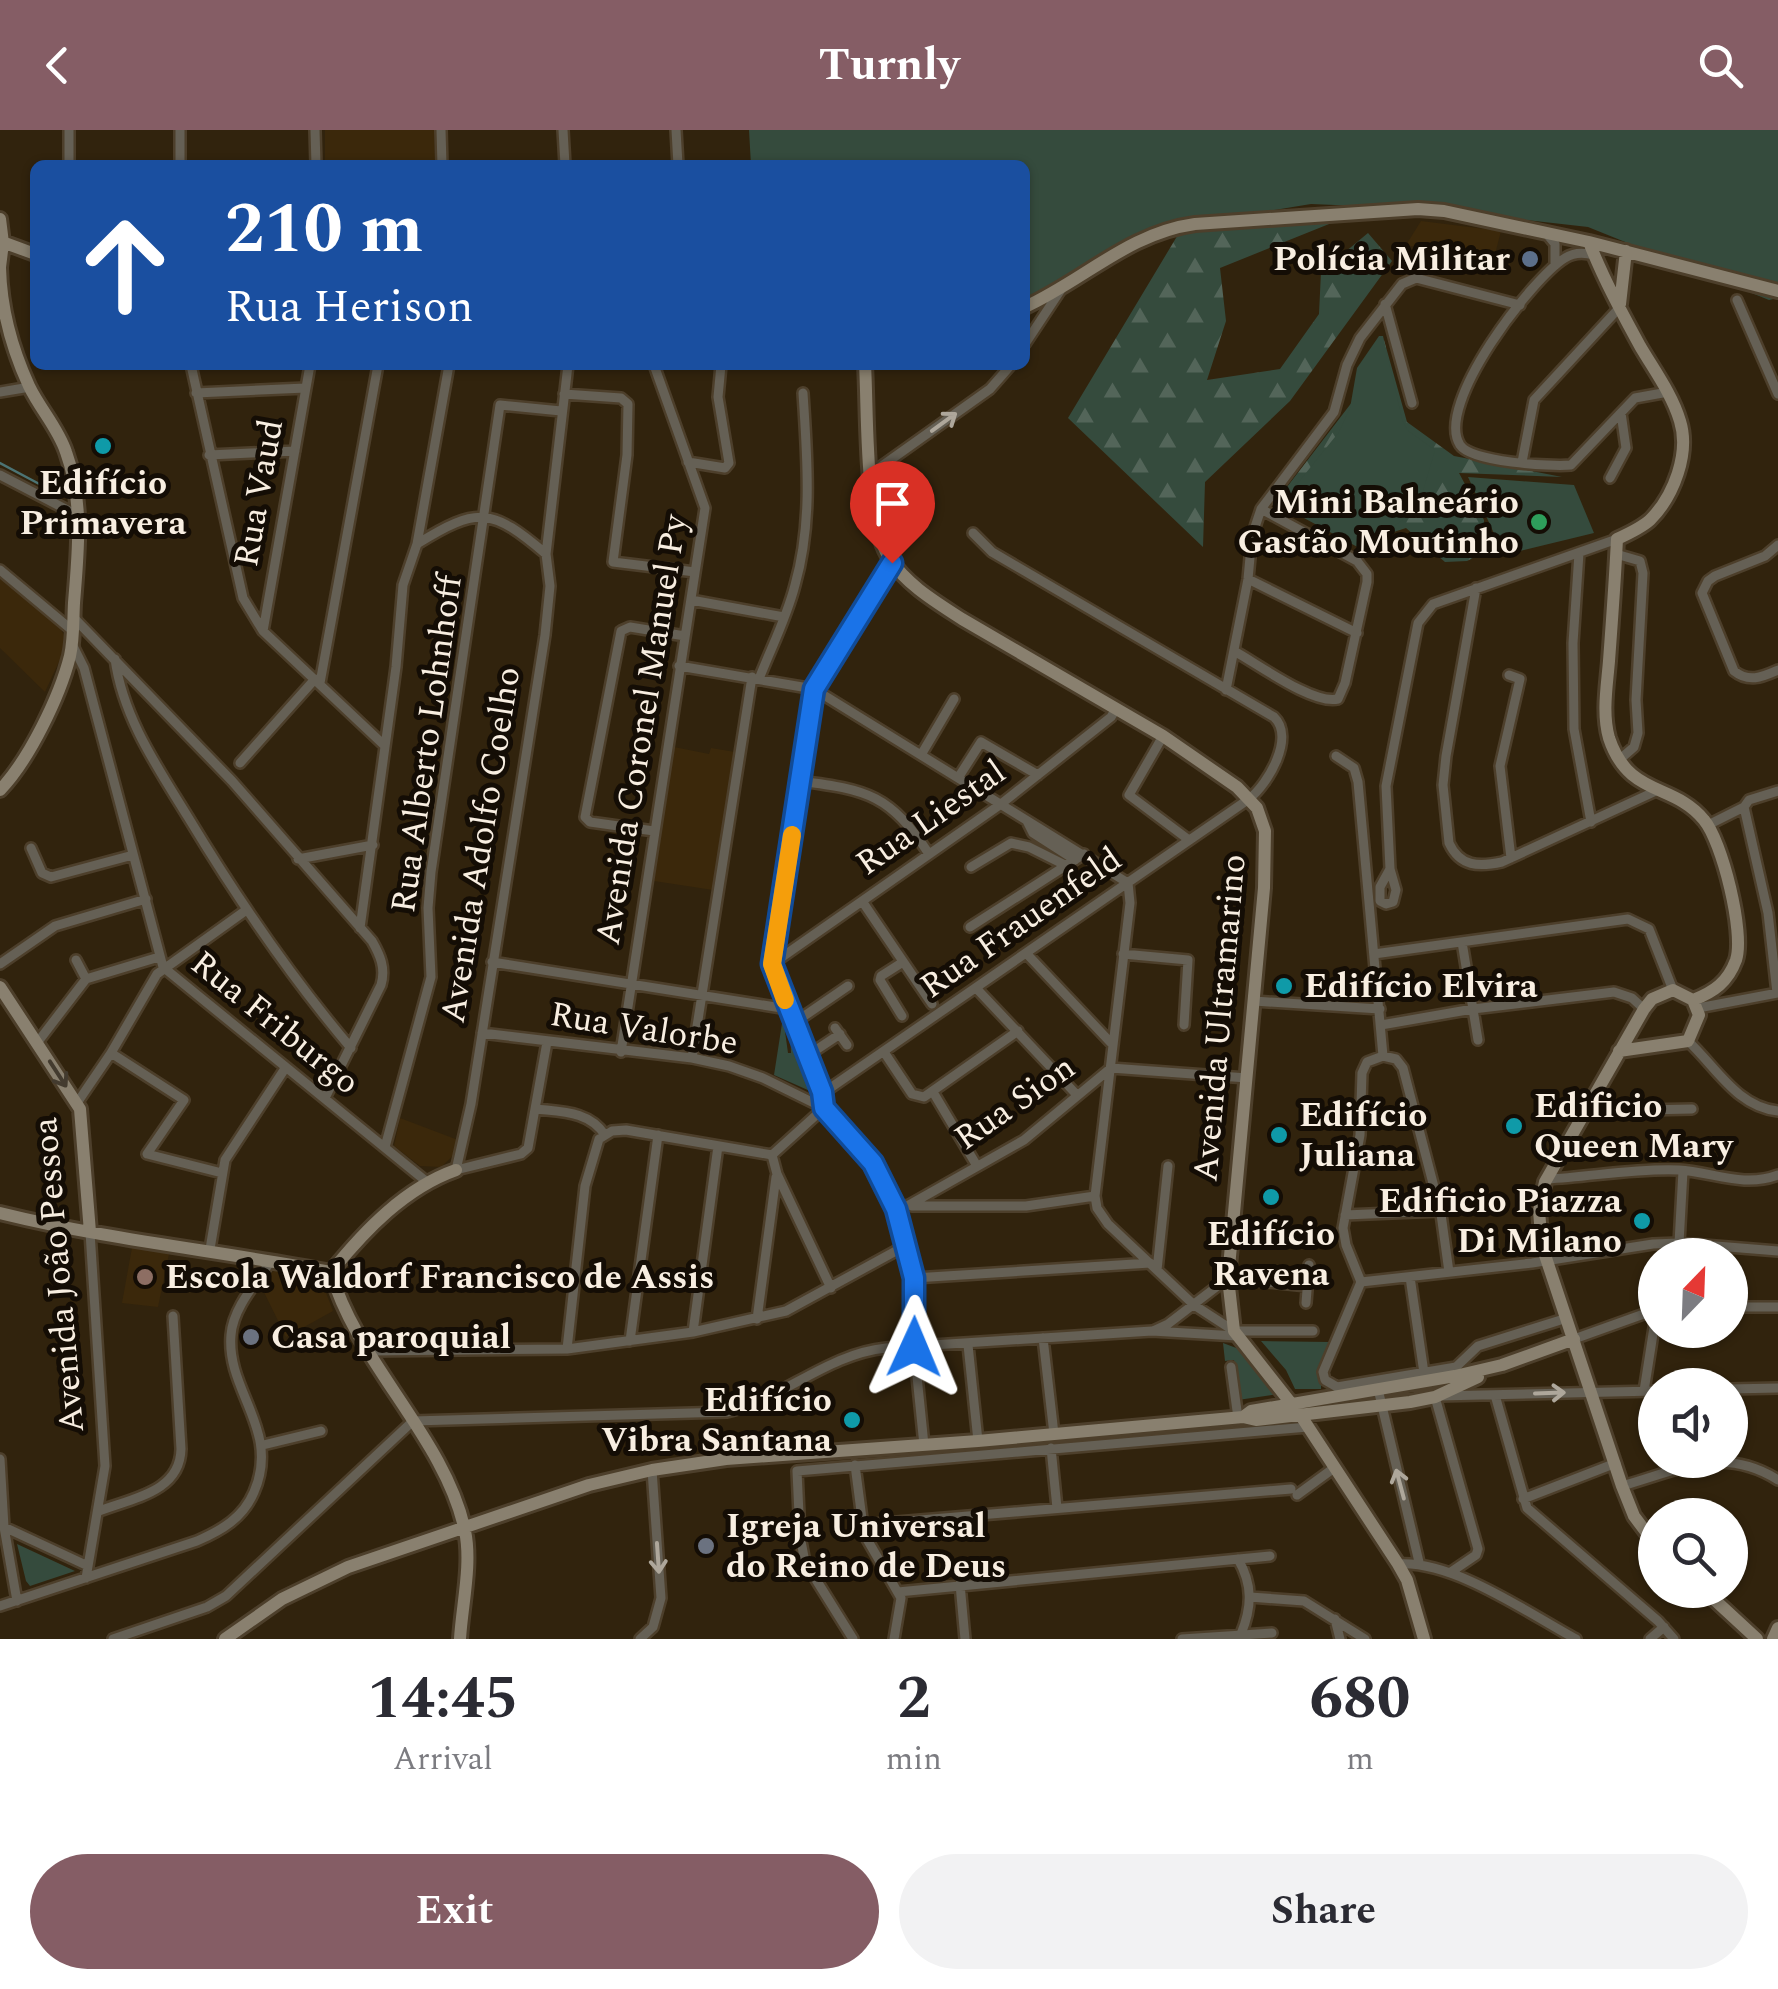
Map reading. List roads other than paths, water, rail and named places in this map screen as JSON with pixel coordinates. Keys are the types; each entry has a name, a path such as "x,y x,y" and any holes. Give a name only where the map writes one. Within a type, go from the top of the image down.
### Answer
{"street":[{"path":"69,130 70,160"},
{"path":"180,130 180,160"},
{"path":"315,130 316,160"},
{"path":"441,130 442,160"},
{"path":"563,130 564,160"},
{"path":"676,130 678,160"},
{"path":"1030,303 1159,231 1195,224 1418,209 1456,213 1546,233 1592,248 1626,251 1778,291"},
{"path":"0,219 6,319 30,387 64,445 79,516 73,631 62,679 18,768 0,790"},
{"path":"1546,233 1555,244 1555,265"},
{"path":"1,247 30,253"},
{"path":"1592,248 1555,265 1469,376 1462,393 1456,433 1459,444 1474,455 1571,466 1635,398 1668,392"},
{"path":"1390,869 1386,786 1418,622 1433,604 1617,539 1648,523 1678,472 1684,439 1680,422 1592,248"},
{"path":"1522,462 1534,400 1620,307 1626,251"},
{"path":"1606,279 1615,280 1623,274"},
{"path":"1226,690 1248,579 1252,536 1261,509 1334,412 1354,349 1385,304 1402,284 1416,278 1520,306"},
{"path":"1030,337 1064,286"},
{"path":"1737,300 1778,394"},
{"path":"1385,304 1412,402"},
{"path":"192,370 243,598 263,630 385,746"},
{"name":"Rua Vaud","path":"263,630 309,370"},
{"path":"240,763 318,681 377,370"},
{"path":"360,928 403,585 416,544 447,370"},
{"name":"Avenida Adolfo Coelho","path":"463,1168 550,600 546,554 567,370"},
{"name":"Avenida Coronel Manuel Py","path":"621,1052 705,508 656,370"},
{"path":"688,462 724,468 729,464 718,397 721,370"},
{"path":"865,370 880,538 892,563 926,596 1162,736 1213,768 1249,798 1267,778 1282,738 1282,728 1274,717 992,552 973,533"},
{"path":"872,473 990,389 1007,370"},
{"path":"0,392 30,387"},
{"path":"196,393 306,388"},
{"path":"692,1058 756,678 784,617 799,570 808,501 803,393"},
{"path":"564,394 621,398 628,404 628,456 613,562 695,572"},
{"name":"Rua Alberto Lohnhoff","path":"385,1147 431,977 431,872 501,403 561,411"},
{"path":"1610,478 1626,448 1621,412"},
{"path":"209,455 295,451"},
{"path":"0,475 79,516"},
{"path":"1234,651 1312,695 1332,701 1342,694 1367,582 1363,566 1261,509"},
{"path":"416,544 458,522 486,517 512,525 546,554"},
{"path":"1617,539 1606,727 1626,771 1697,812 1708,825 1732,902 1738,951 1735,962 1718,988 1696,1004"},
{"path":"1778,545 1765,556 1715,576 1702,592 1734,671 1755,679 1778,670"},
{"path":"1578,552 1574,729 1591,822"},
{"path":"1616,554 1640,561 1643,572 1636,700 1638,733 1634,747 1619,760"},
{"path":"772,1155 824,1108 822,1092 772,964 814,689 892,563"},
{"path":"0,570 73,631 115,659 232,782 379,954 384,976 325,1098"},
{"path":"1248,579 1356,634"},
{"path":"1476,588 1446,756 1444,785 1449,844 1454,854 1475,866 1511,858 1656,791"},
{"path":"691,600 784,617"},
{"path":"654,831 590,822 584,817 621,631 630,627 684,636"},
{"name":"Rua Friburgo","path":"73,631 161,962 428,1182"},
{"path":"115,659 138,733 246,911 350,1048"},
{"path":"679,666 814,689 1027,820 1075,860"},
{"path":"1509,675 1520,679 1500,766 1511,858"},
{"path":"921,755 954,698"},
{"name":"Rua Liestal","path":"772,964 1001,804 1116,709"},
{"path":"1162,736 1129,791 1131,799 1189,840"},
{"path":"958,778 980,742 1038,775"},
{"path":"1336,756 1354,768 1358,782 1384,1056"},
{"path":"800,781 870,794 898,812 929,854"},
{"path":"1708,825 1744,807 1749,800 1778,791"},
{"name":"Rua Frauenfeld","path":"822,1092 1249,798"},
{"name":"Avenida Ultramarino","path":"1236,1333 1228,1278 1265,845 1261,817 1249,798"},
{"path":"1374,954 1633,920 1649,929 1673,990 1696,1004 1778,993 1768,913 1744,807"},
{"path":"971,867 1011,843 1075,860 1128,883 1130,902 1096,1196 1100,1214 1194,1305 1236,1333 1292,1404 1407,1580 1424,1639"},
{"path":"298,859 373,845"},
{"path":"31,848 42,873 50,877 133,855"},
{"path":"970,927 1075,860"},
{"path":"0,964 56,926 146,899"},
{"path":"862,901 932,1004"},
{"path":"37,1043 86,979 161,962 246,911"},
{"path":"1462,942 1478,1040"},
{"path":"1026,953 1113,1045"},
{"path":"1123,954 1188,960 1184,1025"},
{"path":"76,960 86,979"},
{"path":"76,1104 111,1053 161,962"},
{"path":"492,962 788,1009"},
{"path":"902,1016 880,980 903,962"},
{"path":"794,1022 848,986"},
{"name":"Avenida João Pessoa","path":"0,988 76,1104 82,1122 105,1466 86,1578"},
{"path":"976,988 1077,1095"},
{"path":"1638,1521 1622,1486 1546,1260 1539,1226 1540,1197 1644,1008 1652,998 1673,990"},
{"path":"1381,1025 1614,992 1632,998 1644,1008"},
{"path":"1254,1001 1380,1008"},
{"path":"1688,1041 1698,1022 1696,1004"},
{"path":"808,1056 838,1031 848,1045"},
{"path":"884,1052 915,1096 924,1097 1018,1031"},
{"name":"Rua Valorbe","path":"482,1033 692,1058 750,1072 824,1108 873,1163 896,1209 914,1278 914,1347 924,1444"},
{"path":"1619,1051 1688,1041"},
{"path":"1688,1041 1740,1096 1753,1105 1778,1111"},
{"path":"331,1272 369,1229 428,1182 463,1168 525,1152 531,1141 547,1042"},
{"path":"111,1053 184,1100 147,1154 222,1173"},
{"path":"1449,1272 1440,1211 1402,1065 1384,1056 1367,1062 1362,1072 1360,1135 1343,1236 1361,1282 1325,1365 1326,1380 1341,1388 1456,1368 1478,1346 1567,1318"},
{"path":"210,1249 222,1173 230,1149 286,1067"},
{"path":"1111,1068 1247,1078"},
{"name":"Rua Sion","path":"896,1209 909,1206 1024,1140 1111,1068"},
{"path":"933,1092 976,1166"},
{"path":"536,1108 584,1116 605,1134"},
{"path":"1587,1108 1692,1109"},
{"path":"567,1349 585,1186 595,1146 605,1134 618,1130 772,1155"},
{"path":"630,1341 658,1136"},
{"path":"692,1332 718,1146"},
{"path":"772,1155 777,1174 831,1288"},
{"path":"1153,1266 1168,1166"},
{"path":"1547,1179 1683,1171 1726,1180 1778,1175"},
{"path":"1679,1238 1683,1171"},
{"path":"756,1319 777,1174"},
{"path":"909,1206 1026,1206 1096,1196"},
{"path":"1345,1215 1440,1211"},
{"path":"0,1213 331,1272"},
{"path":"368,1350 567,1349 692,1332 786,1311 906,1246"},
{"path":"1361,1282 1638,1248"},
{"path":"1748,1248 1778,1250"},
{"path":"0,1606 197,1540 228,1526 246,1509 260,1478 263,1446 230,1341 237,1314 271,1261"},
{"path":"1306,1303 1309,1264"},
{"path":"914,1278 1153,1266"},
{"path":"331,1272 342,1306 413,1421 448,1485 464,1528 467,1542 460,1639"},
{"path":"1410,1277 1424,1373"},
{"path":"1152,1332 1228,1278 1307,1286"},
{"path":"1748,1307 1778,1307"},
{"path":"99,1510 166,1484 179,1467 173,1316"},
{"path":"1436,1397 1502,1365 1638,1316"},
{"path":"112,1639 207,1607 226,1596 413,1421 726,1412 756,1404 850,1355 870,1350 1152,1332 1313,1332"},
{"path":"1043,1338 1057,1508"},
{"path":"968,1344 978,1441"},
{"path":"852,1639 805,1562 796,1472 1240,1417 1251,1411 1502,1365"},
{"path":"1231,1368 1240,1417"},
{"path":"1748,1389 1778,1388"},
{"path":"1378,1390 1418,1562"},
{"path":"224,1639 282,1599 348,1567 588,1485 652,1470 726,1459 924,1444 1052,1441 1305,1422 1436,1397 1638,1391"},
{"path":"1495,1395 1527,1508 1664,1626 1674,1639"},
{"path":"1436,1397 1478,1550 1452,1572"},
{"path":"1240,1417 1252,1421 1305,1422"},
{"path":"263,1446 321,1430"},
{"path":"0,1460 4,1527 17,1601"},
{"path":"1622,1486 1718,1460 1753,1465 1778,1480"},
{"path":"1524,1500 1616,1463"},
{"path":"856,1465 861,1525 898,1592 900,1609 894,1639"},
{"path":"861,1525 1294,1492 1334,1468"},
{"path":"641,1639 653,1627 661,1598 652,1470"},
{"path":"4,1527 88,1566"},
{"path":"898,1592 1270,1556"},
{"path":"1238,1559 1246,1573 1250,1598 1241,1634"},
{"path":"1398,1564 1418,1562 1452,1572 1576,1639"},
{"path":"960,1584 964,1639"},
{"path":"1250,1598 1304,1601 1366,1639"},
{"path":"1723,1608 1757,1639"},
{"path":"1335,1619 1340,1639"},
{"path":"1650,1639 1664,1626"},
{"path":"1773,1639 1778,1628"},
{"path":"1182,1639 1272,1633"}],"waterway":[{"path":"0,463 45,487"}],"place":[{"name":"Polícia Militar","path":"1530,259"},
{"name":"Edifício Primavera","path":"103,446"},
{"name":"Mini Balneário Gastão Moutinho","path":"1539,522"},
{"name":"Edifício Elvira","path":"1284,986"},
{"name":"Edificio Queen Mary","path":"1514,1126"},
{"name":"Edifício Juliana","path":"1279,1135"},
{"name":"Edifício Ravena","path":"1271,1197"},
{"name":"Edificio Piazza Di Milano","path":"1642,1221"},
{"name":"Escola Waldorf Francisco de Assis","path":"145,1277"},
{"name":"Casa paroquial","path":"251,1337"},
{"name":"Edifício Vibra Santana","path":"852,1420"},
{"name":"Igreja Universal do Reino de Deus","path":"706,1546"}]}
